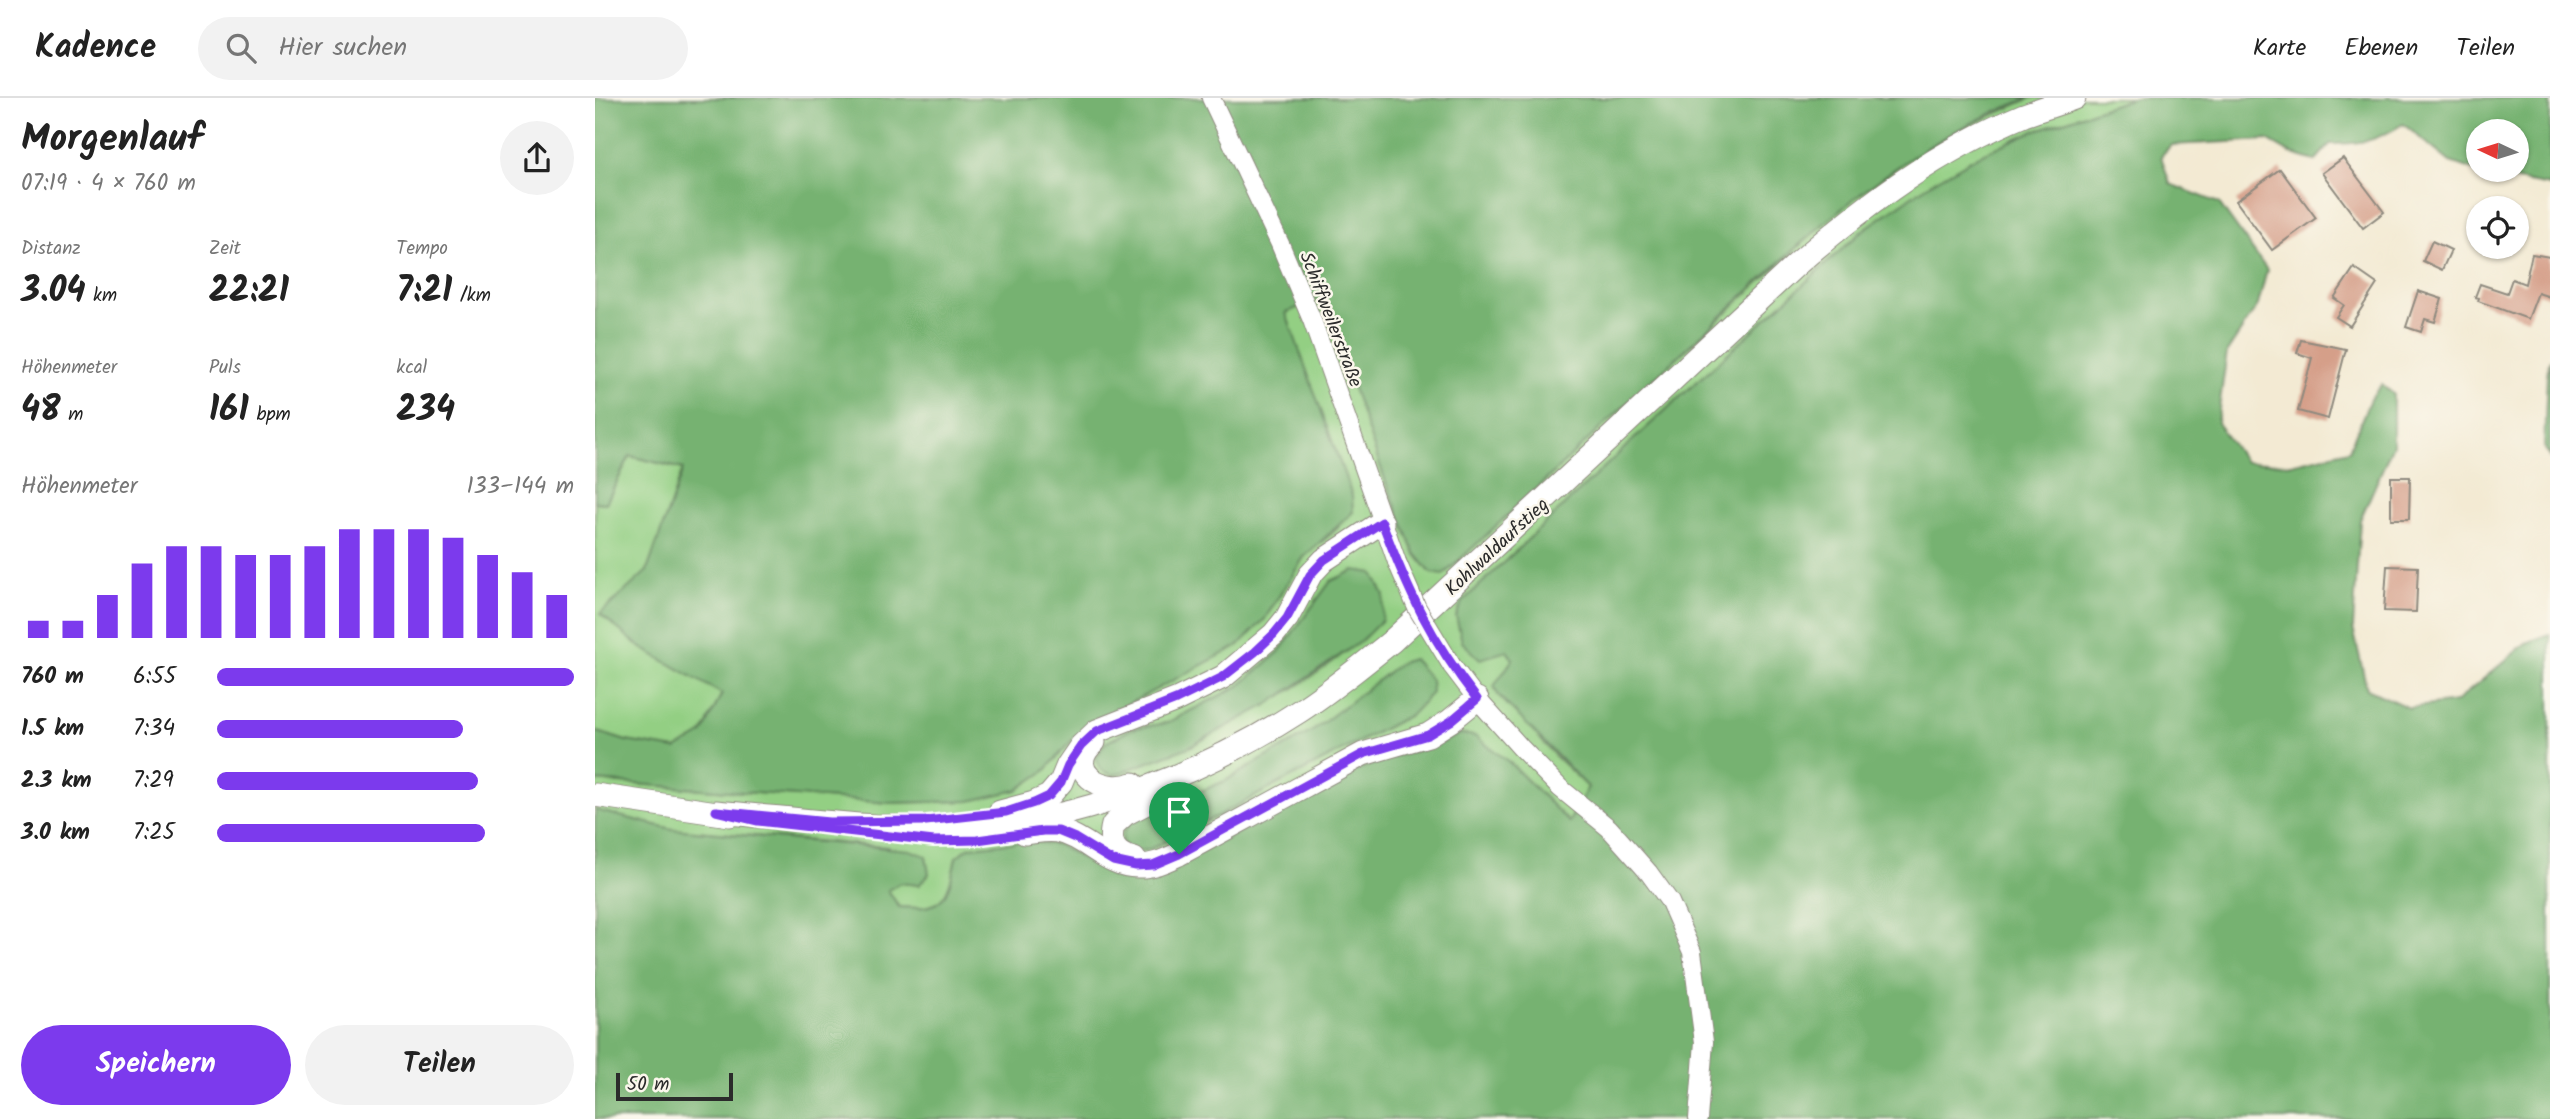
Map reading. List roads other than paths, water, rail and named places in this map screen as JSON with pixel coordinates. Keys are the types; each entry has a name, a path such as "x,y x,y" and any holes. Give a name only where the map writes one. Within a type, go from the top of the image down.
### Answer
{"main road":[{"name":"Kohlwaldaufstieg","path":"716,811 924,828 977,827 1031,820 1128,795 1184,772 1232,748 1299,712 1342,682 1391,642 1852,216 1921,168 1970,141 2024,115 2074,98"},
{"path":"829,822 926,821 1006,812 1049,796 1061,782 1068,765 1081,746 1097,731 1223,677 1274,634 1287,618 1310,575 1324,560 1382,522"},
{"path":"595,794 716,811 758,821 934,841 977,840 1058,831 1113,861 1136,866 1153,865 1179,854 1363,754 1428,735 1451,721 1477,699"},
{"path":"1179,854 1151,860 1123,857 1112,845 1113,825 1125,814 1234,758 1299,712"},
{"path":"1141,713 1117,725 1089,746 1083,762 1086,775 1095,783 1108,787 1126,787 1232,748"}],"street":[{"name":"Schiffweilerstraße","path":"1211,98 1280,244 1312,320 1382,522 1417,608 1452,666 1477,699 1560,788 1609,828 1649,873 1670,902 1692,952 1704,1042 1698,1119"}]}
